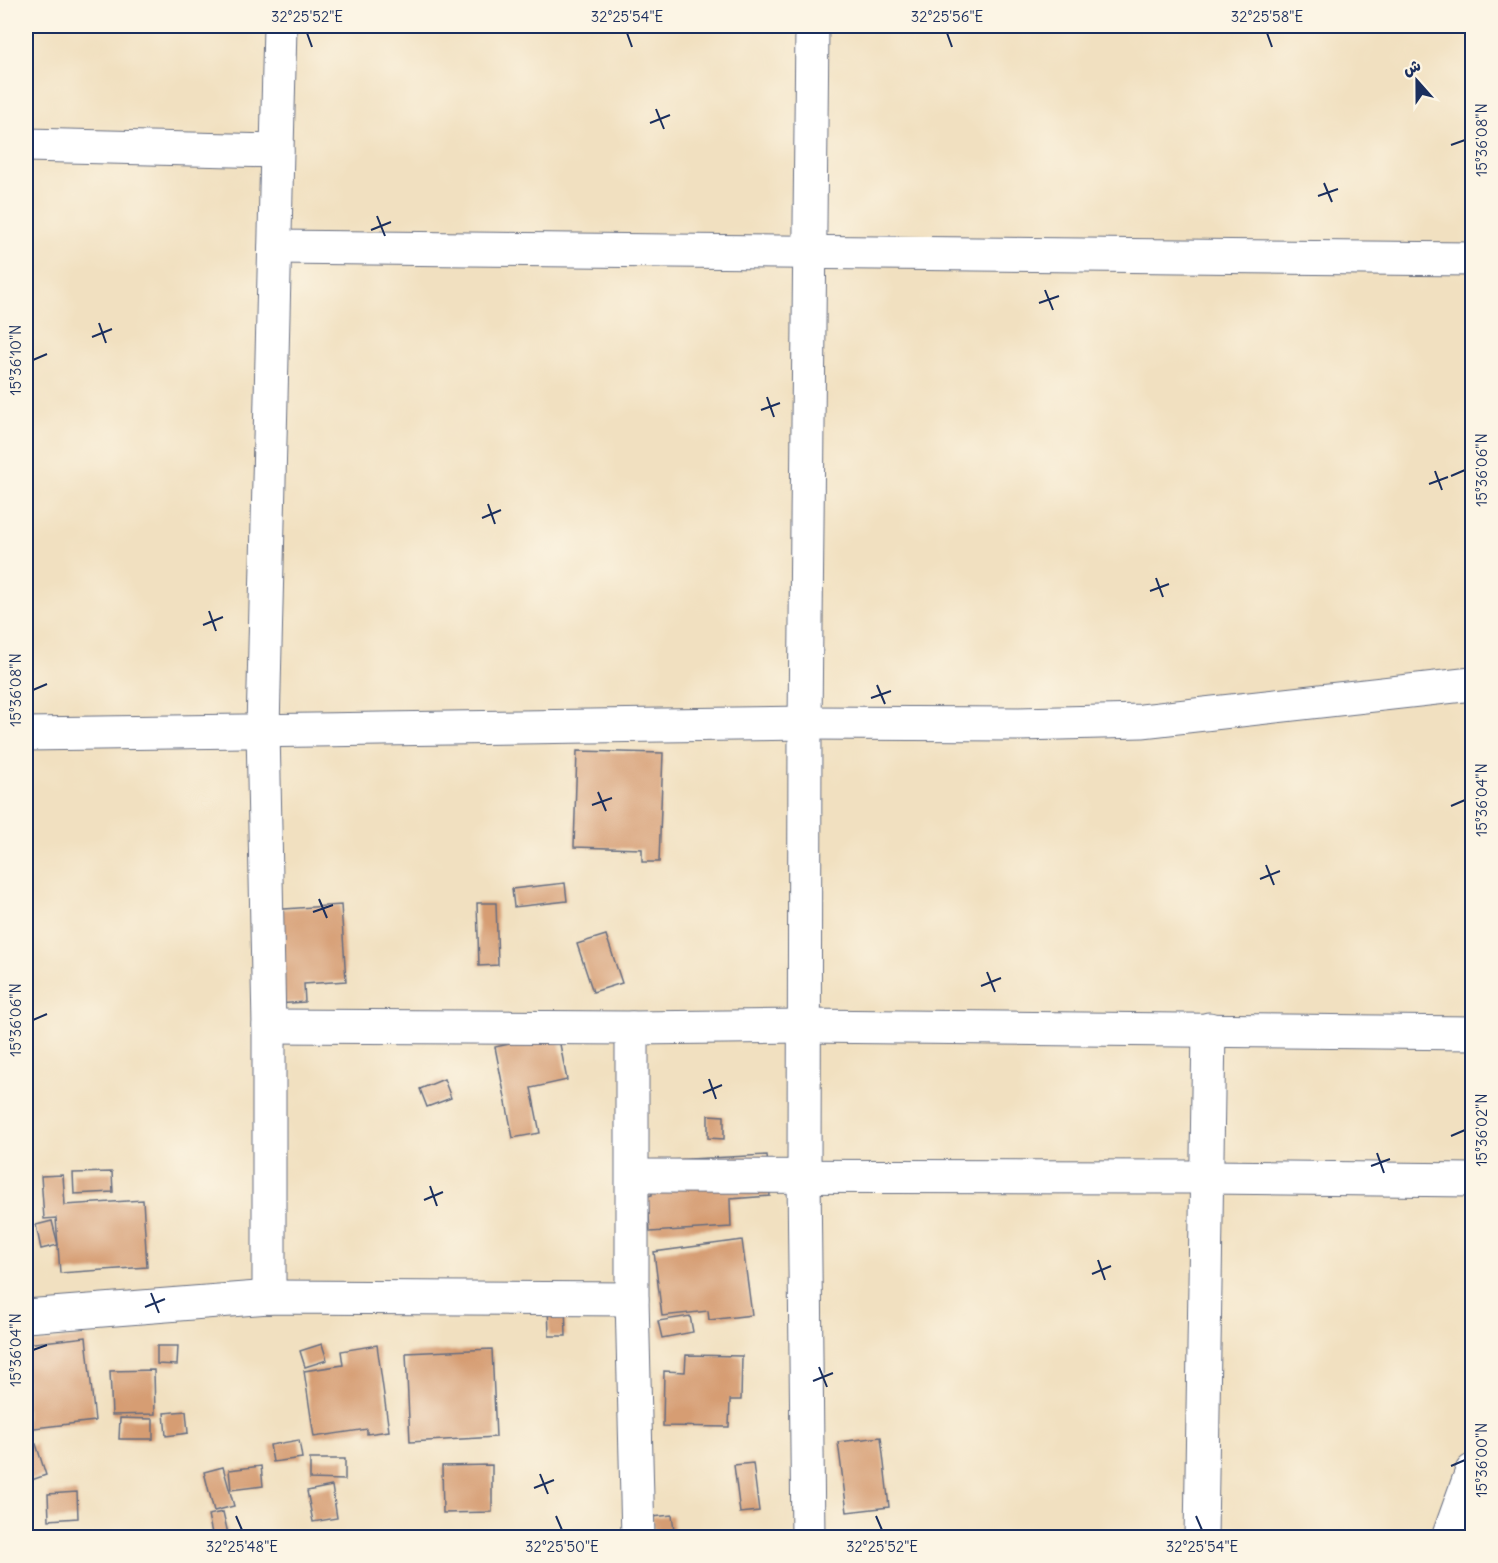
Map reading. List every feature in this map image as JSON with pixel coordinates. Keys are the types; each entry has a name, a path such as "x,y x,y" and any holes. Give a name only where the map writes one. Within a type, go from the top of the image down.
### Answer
{"street":[{"path":"269,1297 269,1026 263,729 280,26"},
{"path":"808,1538 804,1176 805,723 812,26"},
{"path":"26,145 277,151"},
{"path":"274,247 1473,258"},
{"path":"26,741 26,734 263,729 805,723 1019,724 1142,721 1473,684"},
{"path":"269,1026 632,1028 805,1026 1473,1033"},
{"path":"632,1028 632,1299 638,1538"},
{"path":"1201,1538 1209,1029"},
{"path":"633,1176 1473,1180"},
{"path":"26,1316 269,1297 632,1299"},
{"path":"1448,1538 1473,1471"}],"building":[{"path":"577,751 663,753 659,862 642,862 642,849 574,847"},
{"path":"565,883 567,901 514,907 512,889"},
{"path":"477,903 496,903 498,965 479,966"},
{"path":"341,905 346,981 304,984 305,1002 263,1005 256,911"},
{"path":"606,935 622,983 593,992 577,944"},
{"path":"558,1034 567,1080 531,1088 540,1133 513,1138 495,1047"},
{"path":"444,1079 451,1098 427,1107 420,1089"},
{"path":"708,1115 724,1116 724,1139 708,1138"},
{"path":"767,1155 770,1196 730,1199 731,1227 650,1232 648,1196 652,1195 651,1161"},
{"path":"112,1172 113,1192 74,1194 73,1173"},
{"path":"63,1175 65,1205 143,1200 147,1267 60,1273 56,1218 44,1219 41,1176"},
{"path":"52,1221 58,1245 41,1249 36,1225"},
{"path":"742,1240 752,1315 709,1320 708,1311 662,1316 654,1252"},
{"path":"565,1303 566,1336 549,1336 548,1304"},
{"path":"690,1316 693,1332 662,1338 658,1321"},
{"path":"86,1337 95,1421 26,1429 26,1344"},
{"path":"322,1344 327,1360 305,1367 300,1351"},
{"path":"377,1345 389,1431 367,1434 367,1429 314,1437 304,1371 343,1365 341,1351"},
{"path":"157,1346 178,1346 177,1365 157,1364"},
{"path":"492,1349 496,1437 410,1442 406,1353"},
{"path":"686,1355 742,1356 741,1400 730,1400 729,1427 663,1426 664,1371 685,1372"},
{"path":"154,1370 155,1414 112,1415 110,1371"},
{"path":"186,1411 188,1433 166,1436 164,1413"},
{"path":"120,1418 153,1419 153,1439 119,1439"},
{"path":"881,1437 889,1507 847,1512 838,1442"},
{"path":"299,1440 302,1458 273,1462 270,1445"},
{"path":"36,1444 46,1475 26,1482 26,1447"},
{"path":"310,1459 345,1459 345,1480 310,1479"},
{"path":"753,1463 759,1511 740,1513 734,1465"},
{"path":"492,1465 492,1512 443,1513 442,1466"},
{"path":"261,1466 263,1486 231,1490 229,1470"},
{"path":"223,1467 234,1506 214,1511 204,1472"},
{"path":"332,1486 337,1518 313,1522 307,1491"},
{"path":"77,1492 78,1518 49,1520 48,1494"},
{"path":"223,1512 229,1538 213,1538 208,1515"},
{"path":"672,1515 675,1538 655,1538 652,1517"}]}
